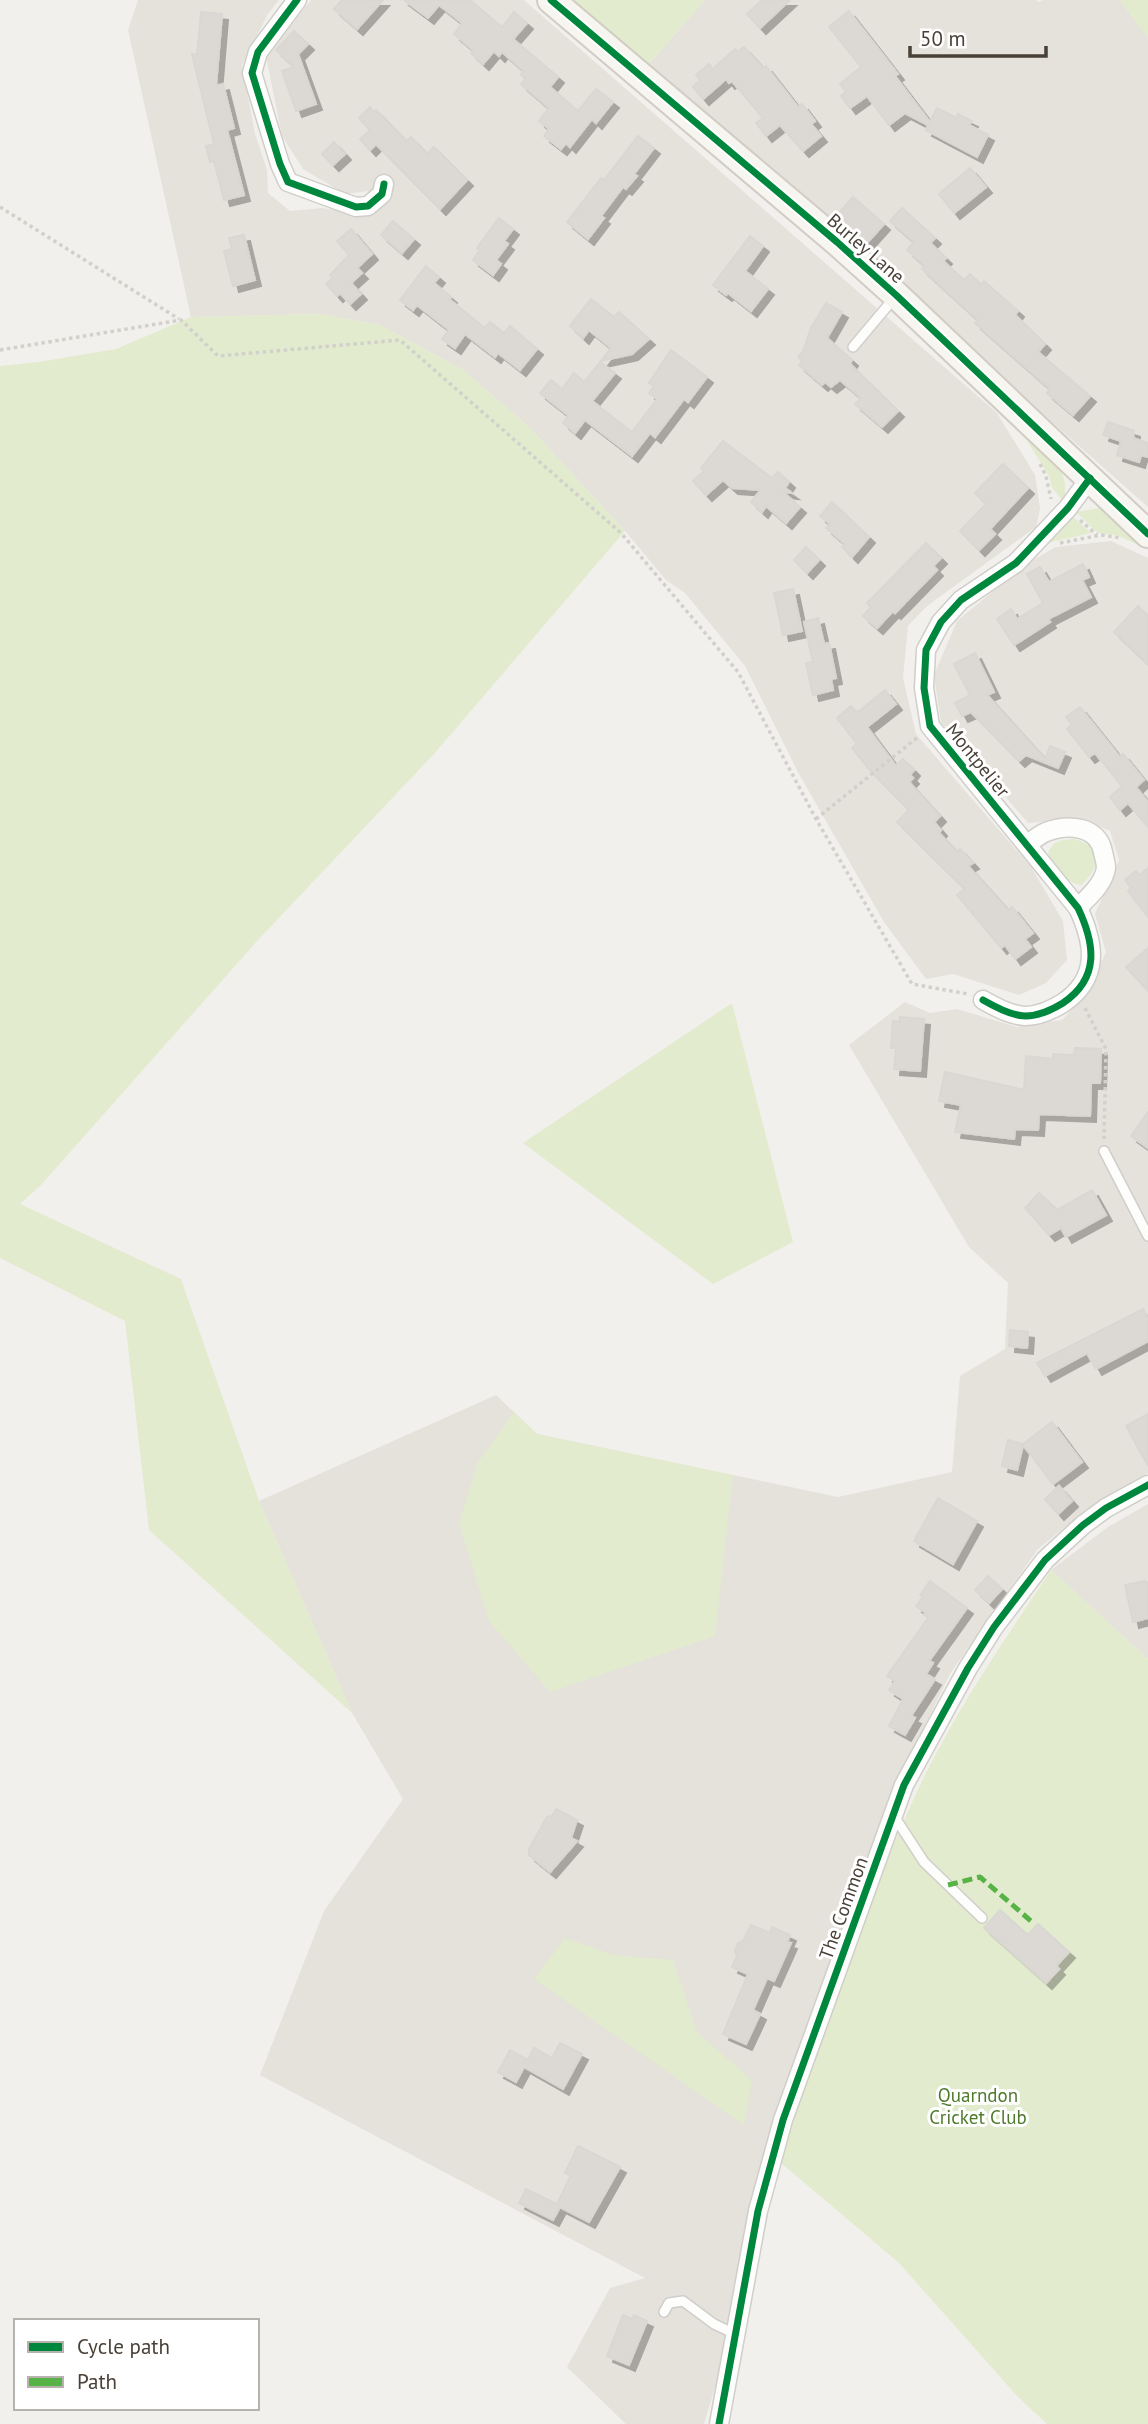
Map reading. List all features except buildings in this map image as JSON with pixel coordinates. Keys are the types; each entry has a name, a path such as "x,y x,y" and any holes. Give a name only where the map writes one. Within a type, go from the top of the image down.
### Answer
{"street":[{"path":"297,0 258,52 253,73 280,164 288,182 356,207 368,206 382,194 384,184"},
{"name":"Burley Lane","path":"551,0 896,295 1090,478 1138,537"},
{"name":"Montpelier","path":"1077,993 1088,973 1092,957 1086,925 1078,908 930,726 925,688 926,650 941,622 961,600 1016,563 1049,529 1090,478"},
{"path":"1028,844 1044,833 1065,828 1079,828 1091,832 1098,839 1106,867 1098,887 1078,908"},
{"path":"978,998 1012,1015 1026,1017 1046,1013 1077,993"},
{"name":"The Common","path":"719,2424 758,2211 783,2120 904,1785 968,1668 1045,1560 1106,1508 1148,1485"}],"lane":[{"path":"853,346 896,295"},
{"path":"1104,1151 1148,1236"},
{"path":"894,1816 924,1862 982,1917"},
{"path":"664,2312 669,2303 684,2301 714,2324 735,2334"}],"path":[{"path":"0,207 181,320 218,356 400,340 621,533 738,672 816,820 912,984 978,998"},
{"path":"0,349 181,320"},
{"path":"1034,454 1046,476 1049,490 1049,529"},
{"path":"1028,550 1089,536 1138,537"},
{"path":"816,820 930,726"},
{"path":"1077,993 1106,1049 1104,1151"}],"shaded area":[{"path":"138,0 279,0 268,14 242,65 255,134 267,170 268,193 290,211 322,208 368,215 380,210 368,191 345,194 303,169 282,136 266,56 311,0 524,0 997,413 1035,475 1040,509 1036,527 927,606 908,626 903,678 916,734 1031,867 1063,921 1067,960 1046,983 1019,995 953,974 926,979 884,922 799,774 745,666 685,593 666,580 625,531 529,427 463,370 380,325 321,314 191,317 128,30"},
{"path":"705,0 1120,0 1139,26 1148,19 1148,507 648,65"},
{"path":"1111,541 1148,558 1148,1473 1091,1506 1038,1549 951,1672 890,1797 776,2117 718,2377 704,2424 626,2424 567,2367 610,2288 645,2278 260,2075 324,1911 403,1799 352,1713 259,1501 496,1395 537,1434 838,1497 952,1472 960,1376 1005,1349 1008,1283 969,1247 849,1045 905,1002 930,1013 957,1009 1017,1027 1062,1020 1087,994 1106,952 1095,914 1119,860 1110,831 1083,819 1028,823 941,722 934,675 957,621 1026,564 1056,547"},
{"path":"1148,1504 1148,1659 1051,1570 1108,1527"}],"green space":[{"path":"573,0 705,0 648,65"},
{"path":"1120,0 1148,0 1148,38"},
{"path":"321,314 380,325 463,370 529,427 625,531 434,754 258,940 41,1185 20,1204 181,1279 259,1501 352,1713 149,1530 125,1321 0,1258 0,366 116,349 191,317"},
{"path":"1016,423 1059,467 1064,478 1063,501 1052,488 1049,476"},
{"path":"1099,508 1108,511 1148,546 1148,549 1116,535 1098,533 1076,512"},
{"path":"1072,516 1091,533 1047,543"},
{"path":"1075,839 1092,847 1097,858 1093,870 1082,885 1067,878 1048,854 1055,843"},
{"path":"732,1003 793,1242 713,1284 523,1143"},
{"path":"514,1412 537,1434 733,1475 715,1636 550,1692 489,1621 459,1523 478,1462"},
{"name":"Quarndon Cricket Club","path":"1051,1570 1148,1659 1148,2424 1047,2424 1019,2398 898,2262 781,2163 841,1981 910,1807 968,1697"},
{"path":"565,1938 614,1955 673,1960 697,2032 752,2080 744,2125 534,1979"}],"marked path":[{"path":"948,1885 980,1877 1031,1921"}],"cycle path":[{"path":"297,0 258,52 252,73 288,182 356,207 368,206 382,194 384,184"},
{"path":"551,0 837,242 1148,534"},
{"path":"983,1000 1004,1011 1023,1016 1041,1014 1052,1009 1075,993 1083,983 1091,960 1090,947 1078,908 930,726 924,688 926,650 941,622 961,600 1016,563 1068,508 1090,478"},
{"path":"719,2424 758,2211 783,2120 904,1785 968,1668 994,1627 1045,1560 1106,1508 1148,1485"}]}
